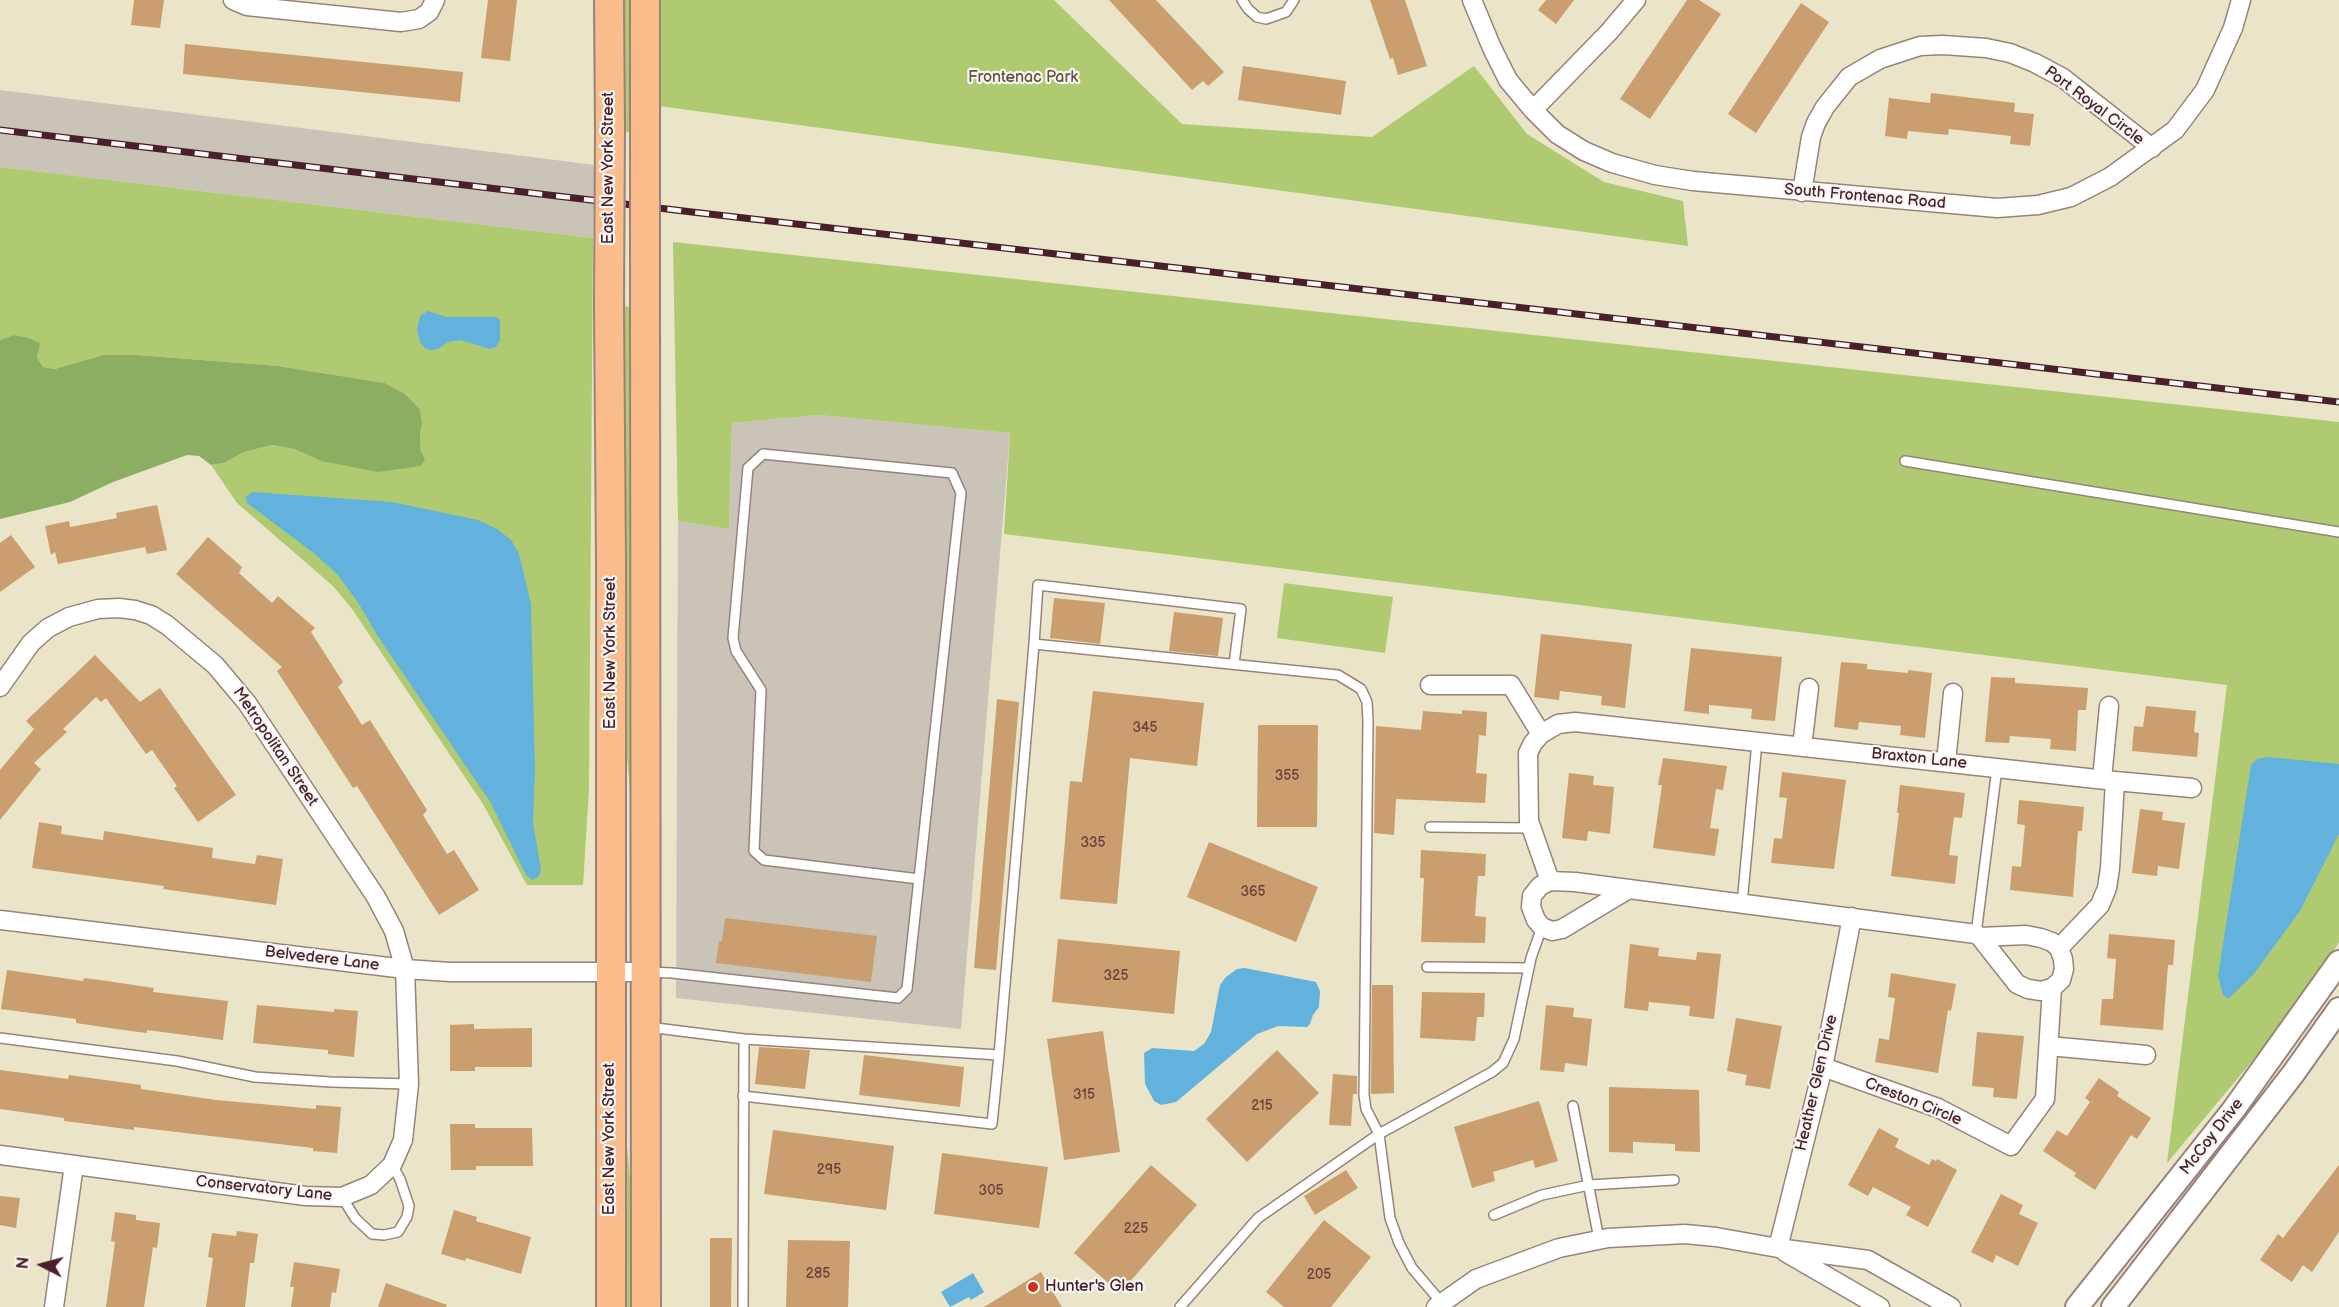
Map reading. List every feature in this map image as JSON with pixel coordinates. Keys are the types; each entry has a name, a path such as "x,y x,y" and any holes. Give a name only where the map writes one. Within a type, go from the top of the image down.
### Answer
{"main road":[{"name":"East New York Street","path":"609,0 611,1307"},
{"path":"645,0 646,1307"}],"street":[{"path":"233,0 247,6 401,22 419,19 429,12 435,0"},
{"name":"South Frontenac Road","path":"1472,0 1508,80 1533,110 1557,134 1584,151 1612,163 1674,178 1802,192 1997,208 2038,205 2071,197 2110,177 2175,130 2205,90 2233,28 2241,0"},
{"path":"1533,110 1609,32 1636,0"},
{"name":"Port Royal Circle","path":"1802,192 1811,137 1816,123 1825,107 1849,77 1880,59 1920,46 1986,48 2010,53 2035,63 2063,78 2151,148"},
{"name":"Metropolitan Street","path":"0,687 31,643 48,628 69,617 98,609 119,608 151,615 167,625 215,665 247,703 376,897 393,931 405,969"},
{"path":"1430,685 1511,685 1541,734 1528,753 1529,821 1550,880"},
{"path":"1802,747 1809,688"},
{"path":"1946,762 1953,693"},
{"path":"2058,948 2100,905 2107,888 2110,868 2109,706"},
{"name":"Braxton Lane","path":"1541,734 1558,724 1575,722 2192,788"},
{"path":"1627,890 1562,929 1552,931 1542,927 1536,920 1531,907 1532,896 1540,886 1550,880 1852,917 1978,936 2026,935 2052,942 2058,948 2064,969 2061,980 2052,988 2042,991 2028,989 2017,984 1978,936"},
{"name":"Heather Glen Drive","path":"1778,1248 1823,1067 1852,917"},
{"name":"Belvedere Lane","path":"0,920 405,969 450,972 646,972"},
{"name":"McCoy Drive","path":"2077,1307 2234,1109 2339,962"},
{"name":"Conservatory Lane","path":"0,1155 306,1196 342,1197 371,1185 392,1165 403,1140 409,1084 405,969"},
{"name":"Creston Circle","path":"1823,1067 1938,1108 2011,1146 2045,1100 2052,988"},
{"name":"McCoy Drive","path":"2113,1307 2293,1074 2339,1009"},
{"path":"2049,1046 2146,1055"},
{"path":"54,1307 74,1165"},
{"path":"1441,1305 1476,1279 1540,1254 1599,1239 1634,1235 1685,1234 1868,1260 1951,1307"},
{"path":"1778,1248 1880,1307"}],"lane":[{"path":"1242,0 1257,17 1266,19 1286,12 1294,0"},
{"path":"646,972 898,998 907,989 919,879 961,493 952,473 763,454 748,468 733,638 736,651 761,690 754,850 764,860 919,879"},
{"path":"1905,461 2339,532"},
{"path":"743,1096 992,1124 1038,585 1241,609 1234,664"},
{"path":"1034,644 1338,675 1361,689 1367,702 1364,1095 1366,1109 1379,1134 1390,1218 1399,1244 1412,1268 1441,1305"},
{"path":"1742,904 1757,742"},
{"path":"1978,936 1997,768"},
{"path":"1430,827 1532,828"},
{"path":"1180,1307 1258,1218 1379,1134 1492,1072 1503,1063 1514,1039 1529,968 1542,927"},
{"path":"1427,967 1529,968"},
{"path":"646,1027 690,1030 744,1039 999,1055"},
{"path":"0,1038 186,1063 255,1077 409,1084"},
{"path":"742,1307 744,1039"},
{"path":"1573,1106 1599,1239"},
{"path":"342,1197 355,1218 372,1234 384,1235 398,1232 407,1217 409,1206 400,1179 392,1165"},
{"path":"1494,1215 1542,1195 1588,1185 1674,1180"}],"shaded area":[{"path":"0,90 595,165 593,238 0,167"},
{"path":"819,415 1010,433 961,1029 676,998 678,521 729,529 732,423"}],"green space":[{"path":"620,0 634,0 634,134 620,130"},
{"name":"Frontenac Park","path":"657,0 1054,0 1182,124 1372,137 1474,66 1527,134 1604,182 1683,201 1688,246 659,106"},
{"path":"0,167 593,238 589,790 583,885 527,885 483,804 352,609 333,586 237,503 211,465 224,463 244,452 272,445 294,449 321,461 421,452 422,424 405,394 385,383 278,366 137,355 103,355 55,369 42,367 37,358 39,343 26,337 13,335 0,340"},
{"path":"673,242 2339,422 2339,942 2318,977 2279,1029 2167,1163 2227,685 1004,534 1010,433 819,415 732,423 729,529 678,521"},
{"path":"621,306 633,307 632,811 621,694"},
{"path":"13,335 40,343 37,358 43,367 55,369 103,355 137,355 278,366 385,383 405,394 420,410 421,452 425,459 421,466 378,472 321,461 294,449 272,445 244,452 224,463 211,465 199,456 187,455 113,482 70,502 0,519 0,340"},
{"path":"1284,583 1393,597 1385,653 1277,638"},
{"path":"625,1121 634,1229 634,1307 622,1307"}],"water":[{"path":"428,311 446,317 496,317 500,320 500,340 496,347 490,349 460,340 448,342 438,349 425,348 420,342 417,330 420,316"},
{"path":"252,492 392,502 478,520 497,529 511,540 519,554 531,604 535,769 533,823 541,870 538,877 532,880 526,875 491,803 338,575 315,554 247,503 246,497"},
{"path":"2268,757 2339,764 2339,834 2300,911 2253,975 2228,999 2223,995 2218,976 2251,765 2257,759"},
{"path":"1245,968 1316,982 1320,991 1319,1007 1310,1024 1307,1027 1278,1026 1257,1034 1176,1102 1161,1105 1154,1101 1145,1084 1144,1053 1152,1048 1194,1051 1204,1044 1211,1032 1220,985 1237,969"},
{"path":"973,1273 984,1292 971,1300 969,1297 950,1307 941,1292"}],"building":[{"path":"134,0 164,0 160,28 131,25"},
{"path":"488,0 517,0 510,61 481,58"},
{"path":"1109,0 1156,0 1224,72 1208,86 1203,81 1192,90"},
{"path":"1370,0 1405,0 1427,66 1398,75 1393,58 1390,59"},
{"path":"1546,0 1574,0 1556,24 1538,10"},
{"path":"1687,0 1699,0 1721,14 1650,119 1620,99"},
{"path":"1801,3 1829,22 1756,133 1728,114"},
{"path":"185,44 463,72 460,102 183,74"},
{"path":"1243,66 1346,81 1341,115 1238,100"},
{"path":"1931,93 2015,103 2014,112 2034,114 2030,146 2010,144 2011,136 1949,129 1948,135 1908,131 1907,139 1885,136 1889,98 1930,103"},
{"path":"157,505 167,550 147,554 145,547 58,564 55,552 51,555 45,526 69,521 70,527 117,518 116,513"},
{"path":"11,535 35,567 0,592 0,543"},
{"path":"208,537 242,567 239,573 272,603 278,596 315,628 311,632 343,682 338,687 362,725 370,720 427,810 423,815 447,854 454,850 479,890 439,915 357,786 353,788 277,671 282,667 176,574"},
{"path":"1054,598 1105,603 1100,644 1050,638"},
{"path":"1174,612 1223,618 1218,656 1169,651"},
{"path":"1541,634 1632,644 1625,708 1601,705 1602,696 1560,691 1559,700 1534,697"},
{"path":"1691,648 1782,657 1775,721 1751,719 1752,709 1709,705 1709,714 1684,711"},
{"path":"95,655 140,702 160,688 236,795 198,822 174,788 177,786 152,750 146,754 106,698 101,702 96,697 63,729 67,732 34,763 41,769 0,820 0,770 34,729 26,721"},
{"path":"1841,662 1867,664 1867,669 1932,673 1925,738 1900,735 1901,726 1859,722 1858,730 1834,727"},
{"path":"1991,677 2015,678 2015,683 2088,688 2086,710 2078,710 2076,751 2050,749 2051,739 2010,736 2009,743 1985,742"},
{"path":"1093,691 1204,703 1197,766 1130,758 1117,904 1060,899 1070,781 1082,782"},
{"path":"997,699 1019,702 996,970 974,968"},
{"path":"2146,706 2196,711 2194,732 2199,733 2197,757 2132,751 2134,726 2143,727"},
{"path":"1462,710 1487,712 1486,736 1479,735 1476,773 1487,774 1485,803 1396,799 1394,835 1374,833 1376,726 1421,730 1423,711 1462,714"},
{"path":"1258,725 1318,725 1317,827 1257,827"},
{"path":"1663,758 1727,766 1723,790 1716,789 1710,828 1719,829 1715,856 1653,848 1662,785 1658,785"},
{"path":"1782,772 1846,780 1834,869 1771,863 1774,838 1782,839 1787,798 1779,797"},
{"path":"1569,773 1594,776 1593,785 1614,787 1610,834 1588,831 1587,841 1562,838"},
{"path":"1900,785 1965,793 1962,818 1954,817 1949,855 1958,856 1955,884 1891,876"},
{"path":"2019,800 2084,807 2082,831 2078,831 2073,897 2010,890 2012,866 2021,867 2025,825 2017,824"},
{"path":"2140,809 2163,812 2162,820 2185,823 2179,869 2158,866 2157,876 2132,873"},
{"path":"39,822 62,826 61,834 103,840 104,831 213,848 212,858 255,864 257,855 283,859 276,905 163,889 164,886 32,868"},
{"path":"1209,842 1318,887 1296,942 1187,897"},
{"path":"1421,850 1486,854 1485,876 1478,876 1475,916 1486,917 1485,943 1421,942 1424,878 1420,878"},
{"path":"725,918 877,936 871,982 716,963"},
{"path":"2109,934 2175,940 2173,965 2168,965 2163,1030 2100,1025 2102,999 2113,999 2116,959 2107,958"},
{"path":"1058,939 1180,951 1174,1014 1052,1002"},
{"path":"1630,944 1659,948 1658,956 1696,960 1697,952 1721,954 1714,1019 1689,1016 1690,1006 1649,1002 1648,1011 1624,1008"},
{"path":"7,970 83,981 84,978 107,981 154,988 153,992 228,1001 223,1040 147,1030 147,1033 123,1030 76,1023 76,1019 1,1009"},
{"path":"1891,973 1956,984 1951,1011 1948,1010 1938,1073 1875,1062 1879,1038 1889,1040 1895,998 1888,997"},
{"path":"1372,985 1393,985 1394,1093 1371,1094"},
{"path":"1422,992 1485,993 1484,1017 1477,1017 1475,1041 1420,1038"},
{"path":"257,1005 334,1012 334,1009 358,1011 354,1057 328,1054 328,1050 253,1043"},
{"path":"1546,1005 1574,1008 1573,1017 1592,1019 1587,1066 1565,1063 1564,1072 1540,1070"},
{"path":"1736,1018 1782,1026 1770,1089 1745,1085 1747,1075 1727,1071"},
{"path":"474,1024 474,1029 532,1028 532,1067 475,1067 475,1071 450,1071 450,1025"},
{"path":"1103,1031 1120,1152 1064,1160 1047,1039"},
{"path":"1977,1032 2024,1036 2017,1099 1993,1097 1994,1088 1972,1086"},
{"path":"759,1047 810,1050 805,1089 755,1084"},
{"path":"1277,1050 1319,1093 1247,1162 1206,1119"},
{"path":"864,1055 964,1067 960,1107 859,1095"},
{"path":"0,1070 68,1079 69,1075 141,1085 141,1089 216,1100 316,1109 316,1105 341,1107 337,1153 313,1151 313,1148 134,1127 134,1130 64,1121 64,1118 0,1109"},
{"path":"1333,1074 1357,1076 1357,1094 1353,1094 1351,1126 1329,1125"},
{"path":"2099,1078 2119,1092 2117,1096 2151,1118 2137,1139 2131,1135 2095,1190 2074,1176 2076,1173 2043,1151 2057,1130 2067,1136 2090,1102 2085,1098"},
{"path":"1609,1087 1699,1090 1700,1152 1675,1151 1675,1144 1633,1142 1633,1153 1609,1152"},
{"path":"1539,1101 1558,1161 1535,1168 1533,1160 1493,1172 1495,1181 1472,1188 1454,1127"},
{"path":"450,1124 475,1124 475,1128 532,1128 533,1166 476,1166 476,1170 451,1170"},
{"path":"1879,1128 1899,1139 1895,1147 1929,1165 1932,1159 1936,1161 1937,1159 1957,1170 1928,1227 1906,1215 1911,1207 1873,1187 1868,1196 1848,1185"},
{"path":"773,1130 894,1146 886,1210 764,1194"},
{"path":"942,1153 1048,1167 1039,1228 934,1214"},
{"path":"1151,1165 1197,1205 1120,1293 1074,1253"},
{"path":"2339,1165 2339,1232 2312,1272 2303,1265 2292,1282 2260,1260 2278,1234 2283,1238"},
{"path":"1346,1170 1358,1188 1315,1215 1304,1196"},
{"path":"2001,1194 2023,1205 2019,1214 2038,1223 2018,1266 1996,1255 1993,1263 1971,1252"},
{"path":"0,1196 20,1198 16,1228 0,1225"},
{"path":"454,1210 477,1217 476,1221 531,1237 521,1274 466,1258 465,1261 441,1254"},
{"path":"115,1212 136,1215 136,1220 160,1223 157,1248 153,1247 144,1307 106,1307 115,1242 111,1241"},
{"path":"1324,1220 1371,1257 1331,1307 1284,1307 1266,1292"},
{"path":"237,1231 258,1234 254,1263 250,1263 245,1307 206,1307 213,1258 208,1257 212,1233 236,1236"},
{"path":"710,1238 732,1238 731,1307 710,1307"},
{"path":"788,1240 850,1241 848,1307 786,1307"},
{"path":"294,1262 340,1269 336,1293 332,1292 330,1307 291,1307 294,1287 290,1287"},
{"name":"Hunter's Glen","path":"1041,1272 1062,1307 984,1307"},
{"path":"386,1283 447,1305 446,1307 378,1307"}],"railway":[{"path":"0,130 2339,402"}],"place":[{"name":"Hunter's Glen","path":"1033,1287"}]}
